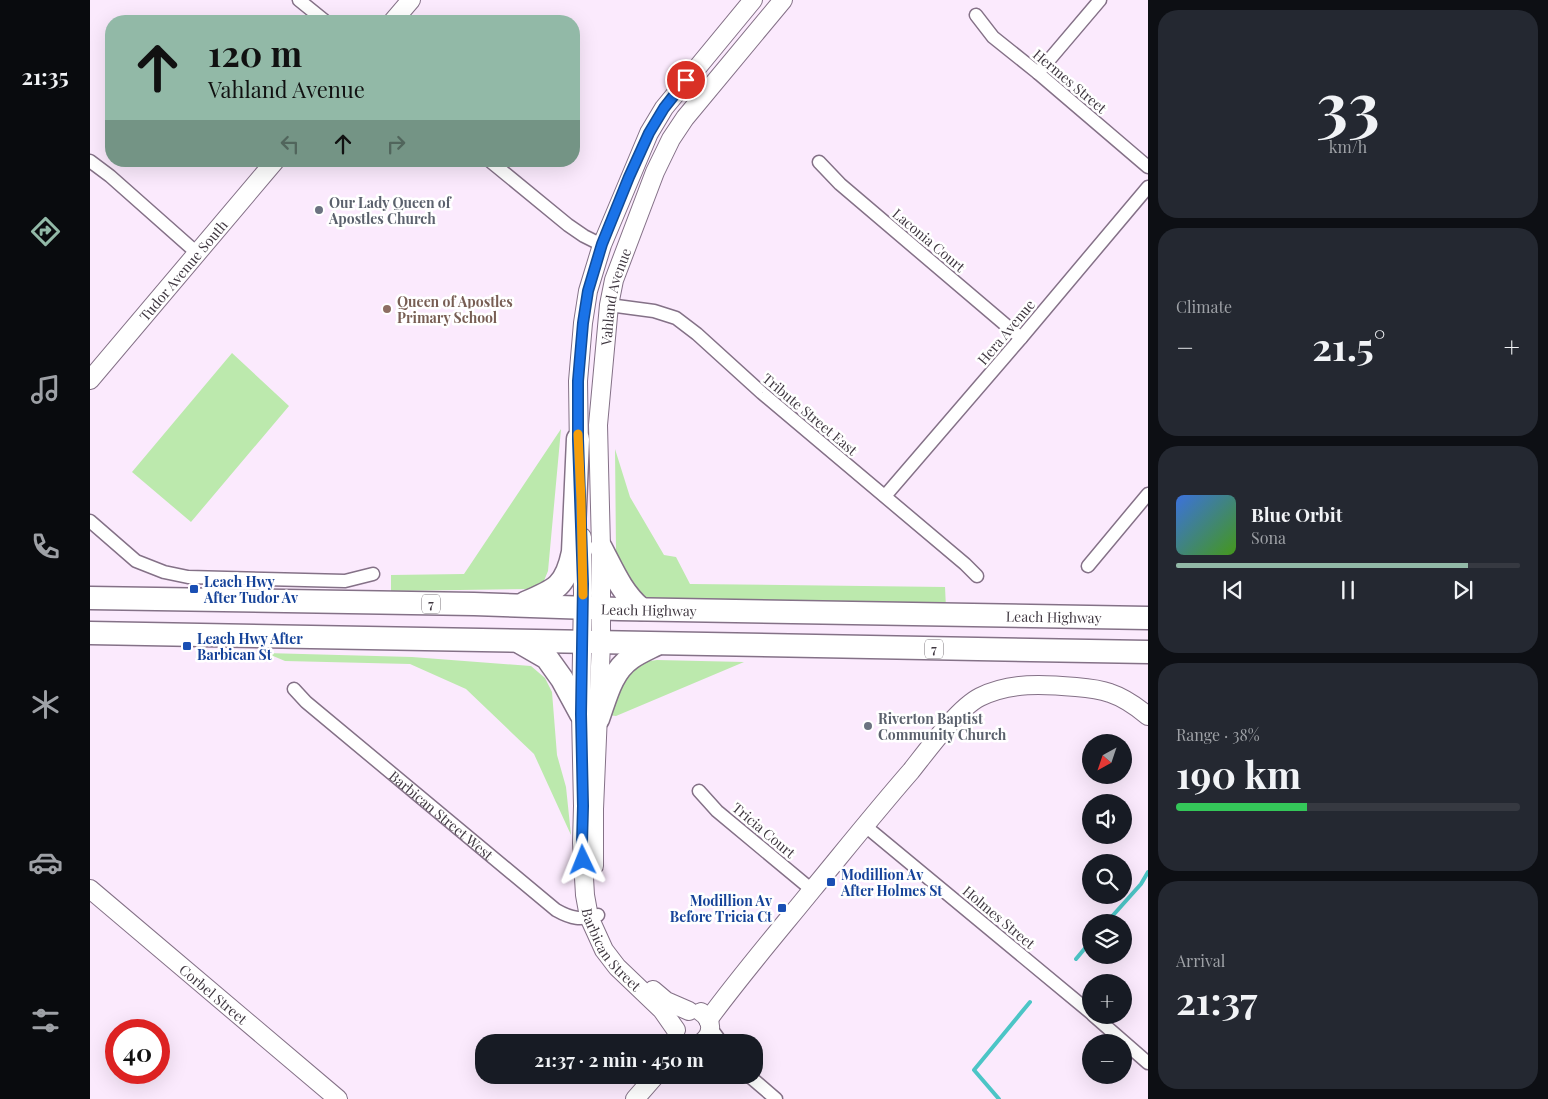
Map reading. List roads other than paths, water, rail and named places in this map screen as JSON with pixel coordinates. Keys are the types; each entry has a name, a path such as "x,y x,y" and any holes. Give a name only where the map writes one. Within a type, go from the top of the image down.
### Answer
{"highway":[{"path":"520,606 552,592 564,579 570,567 574,552 578,439"},
{"path":"601,548 627,596 641,609"},
{"name":"Leach Highway","path":"90,598 1148,618"},
{"name":"7","path":"90,633 1148,652"},
{"path":"519,642 547,658 589,717 619,668 655,644"}],"street":[{"path":"299,0 318,15"},
{"path":"398,15 411,0"},
{"name":"Vahland Avenue","path":"592,642 592,608 581,500 578,439 578,381 588,291 602,244 649,133 664,108 753,0"},
{"name":"Vahland Avenue","path":"592,608 601,548 598,425 609,305 614,280 655,172 671,139 685,118 783,0"},
{"path":"1038,73 1100,0"},
{"name":"Hermes Street","path":"976,15 993,36 1148,167"},
{"path":"90,161 110,176 197,252"},
{"name":"Laconia Court","path":"819,162 840,184 1021,338"},
{"name":"Tudor Avenue South","path":"90,380 270,167"},
{"path":"497,167 568,225 584,236 602,244"},
{"name":"Hera Avenue","path":"885,496 1148,187"},
{"name":"Tribute Street East","path":"609,305 654,311 676,318 697,334 762,394 885,496 977,576"},
{"path":"1088,566 1148,494"},
{"path":"90,521 136,561 164,572 193,578 345,581 373,574"},
{"name":"Barbican Street","path":"592,642 589,717 594,916 604,950 617,967 662,1010 676,1034"},
{"path":"701,1022 952,722 979,697 1017,686 1053,685 1096,689 1109,692 1129,701 1148,716"},
{"name":"Barbican Street West","path":"294,689 306,702 556,910 575,918 594,916"},
{"name":"Tricia Court","path":"699,791 717,811 812,890"},
{"name":"Holmes Street","path":"864,826 1082,1006"},
{"name":"Corbel Street","path":"90,889 338,1099"},
{"name":"Barbican Street","path":"594,916 616,952 632,970 666,1001 701,1022"},
{"path":"677,1034 676,1025 680,1016 701,1022 713,1034"},
{"name":"Holmes Street","path":"1103,1024 1148,1063"},
{"path":"635,1099 648,1084"},
{"path":"758,1084 776,1099"}],"waterway":[{"path":"1114,914 1141,884 1148,872"},
{"path":"1076,959 1082,952"},
{"path":"999,1099 974,1070 1030,1002"}],"place":[{"name":"Our Lady Queen of Apostles Church","path":"319,210"},
{"name":"Queen of Apostles Primary School","path":"387,309"},
{"name":"Leach Hwy After Tudor Av","path":"194,589"},
{"name":"Leach Hwy After Barbican St","path":"187,646"},
{"name":"Riverton Baptist Community Church","path":"868,726"},
{"name":"Modillion Av After Holmes St","path":"831,882"},
{"name":"Modillion Av Before Tricia Ct","path":"782,908"}]}
